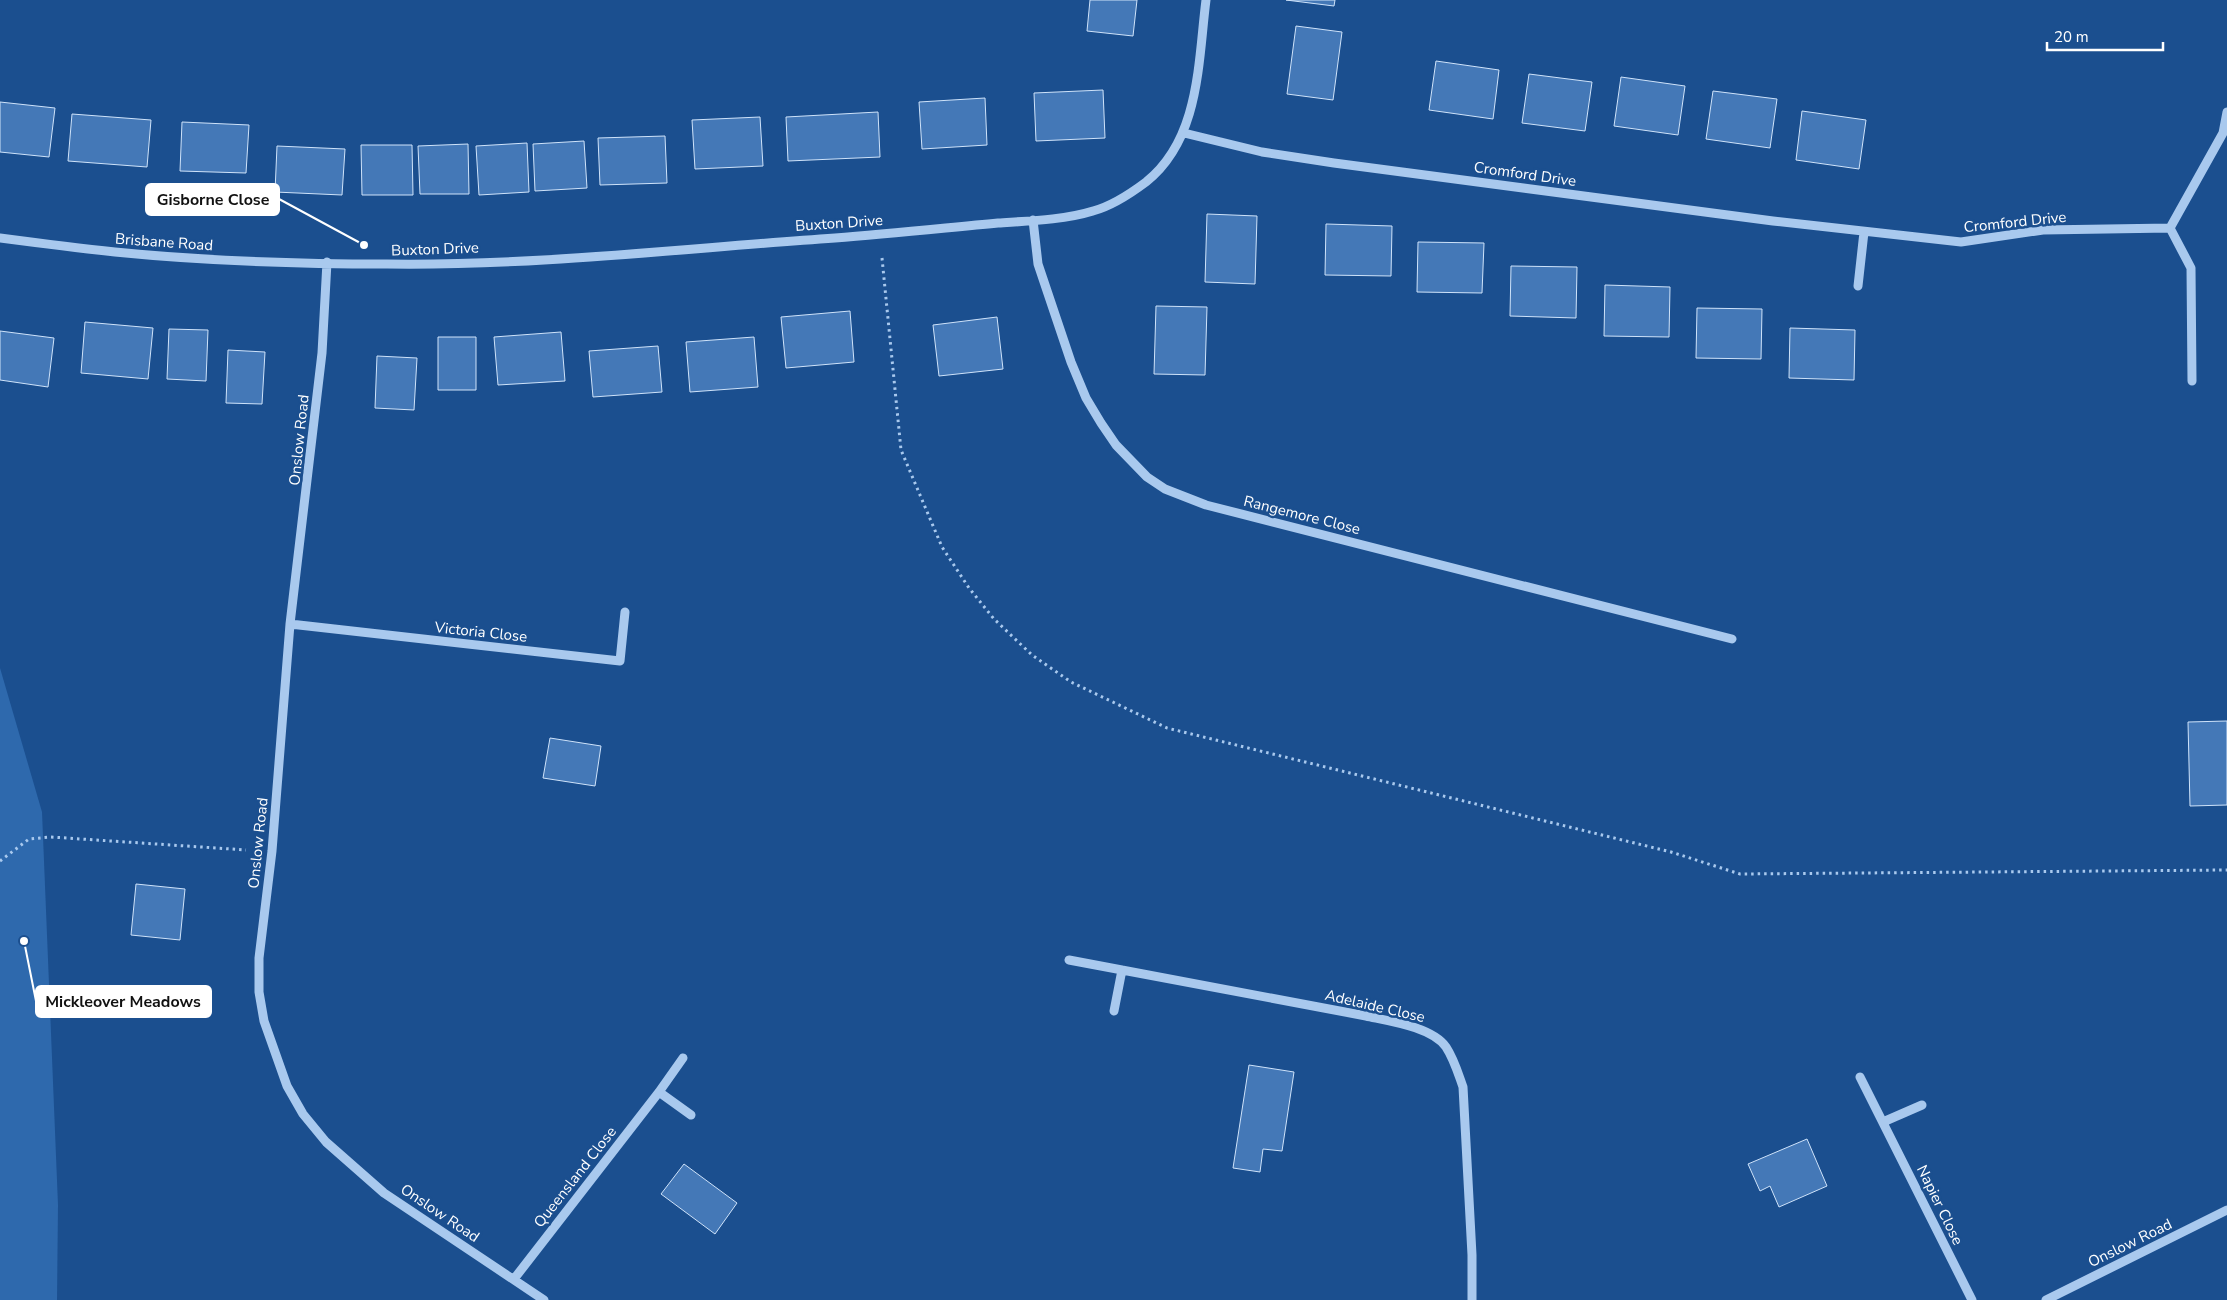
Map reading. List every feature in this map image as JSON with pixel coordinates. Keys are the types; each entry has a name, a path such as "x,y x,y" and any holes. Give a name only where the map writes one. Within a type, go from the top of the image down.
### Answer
{"street":[{"name":"Buxton Drive","path":"327,262 404,264 554,258 879,234 1033,220 1091,212 1111,204 1145,182 1161,168 1184,133 1197,77 1206,0"},
{"path":"2192,381 2191,268 2170,228 2225,133 2227,112"},
{"name":"Cromford Drive","path":"1184,133 1262,152 1334,163 1864,232 1961,242 2043,230 2170,228"},
{"name":"Rangemore Close","path":"1033,220 1038,264 1071,362 1086,398 1116,446 1148,477 1164,489 1206,505 1732,639"},
{"path":"1858,286 1864,232"},
{"name":"Brisbane Road","path":"0,238 116,252 178,257 257,262 327,262"},
{"name":"Onslow Road","path":"327,262 322,353 314,439 290,624 272,851 259,958 259,992 264,1021 276,1059 295,1100 303,1114 326,1142 384,1193 544,1300"},
{"name":"Victoria Close","path":"290,624 620,661 625,612"},
{"name":"Adelaide Close","path":"1069,960 1401,1024 1434,1035 1445,1045 1455,1064 1463,1087 1472,1255 1472,1300"},
{"path":"1114,1011 1122,970"},
{"name":"Queensland Close","path":"514,1279 659,1092 683,1058"},
{"name":"Napier Close","path":"1860,1077 1972,1300"},
{"path":"659,1092 691,1115"},
{"path":"1884,1122 1922,1105"},
{"name":"Onslow Road","path":"2046,1300 2227,1210"}],"path":[{"path":"879,234 901,450 942,547 969,588 994,619 1032,655 1071,682 1167,728 1671,852 1740,874 2227,870"},
{"path":"0,861 29,839 51,837 272,851"}],"shaded area":[{"path":"0,668 42,812 58,1205 57,1300 0,1300"}],"building":[{"path":"1090,0 1137,0 1133,36 1087,31"},
{"path":"1286,0 1335,0 1334,6"},
{"path":"1296,26 1342,32 1333,100 1287,94"},
{"path":"1436,61 1499,70 1493,119 1429,110"},
{"path":"1529,74 1592,82 1585,131 1522,123"},
{"path":"1621,77 1685,86 1678,135 1614,126"},
{"path":"1103,90 1105,138 1036,141 1034,93"},
{"path":"1713,91 1777,99 1770,148 1706,139"},
{"path":"985,98 987,145 922,149 919,102"},
{"path":"0,102 55,108 49,157 0,152"},
{"path":"1802,111 1866,120 1859,169 1796,160"},
{"path":"878,112 880,157 788,161 786,117"},
{"path":"72,114 151,120 147,167 68,161"},
{"path":"760,117 763,166 695,169 692,120"},
{"path":"182,122 249,125 246,173 180,171"},
{"path":"665,136 667,183 600,185 598,138"},
{"path":"584,141 587,188 535,191 533,144"},
{"path":"527,143 529,192 479,195 476,146"},
{"path":"468,144 469,194 420,194 418,146"},
{"path":"361,145 412,145 413,195 362,195"},
{"path":"277,146 345,149 342,195 275,192"},
{"path":"1207,214 1257,216 1255,284 1205,282"},
{"path":"1326,224 1392,226 1391,276 1325,275"},
{"path":"1418,242 1484,243 1482,293 1417,292"},
{"path":"1511,266 1577,267 1576,318 1510,316"},
{"path":"1605,285 1670,287 1669,337 1604,336"},
{"path":"1156,306 1207,307 1205,375 1154,374"},
{"path":"1697,308 1762,309 1761,359 1696,358"},
{"path":"850,311 854,362 786,368 781,317"},
{"path":"997,317 1003,369 939,376 933,325"},
{"path":"85,322 153,328 148,379 81,373"},
{"path":"1790,328 1855,330 1854,380 1789,378"},
{"path":"169,329 208,330 206,381 167,379"},
{"path":"0,331 54,338 48,387 0,380"},
{"path":"561,332 565,381 498,385 494,337"},
{"path":"438,337 476,337 476,390 438,390"},
{"path":"754,337 758,387 690,392 686,342"},
{"path":"658,346 662,392 593,397 589,351"},
{"path":"228,350 265,352 262,404 226,403"},
{"path":"377,356 417,358 414,410 375,408"},
{"path":"2227,721 2227,805 2190,806 2188,722"},
{"path":"550,738 601,746 595,786 543,778"},
{"path":"136,884 185,889 180,940 131,935"},
{"path":"1249,1065 1294,1072 1282,1151 1263,1149 1260,1172 1233,1168"},
{"path":"1807,1139 1827,1186 1779,1207 1770,1186 1760,1191 1748,1164"},
{"path":"684,1164 737,1203 715,1234 661,1194"}],"place":[{"name":"Gisborne Close","path":"364,245"},
{"name":"Mickleover Meadows","path":"24,941"}]}
